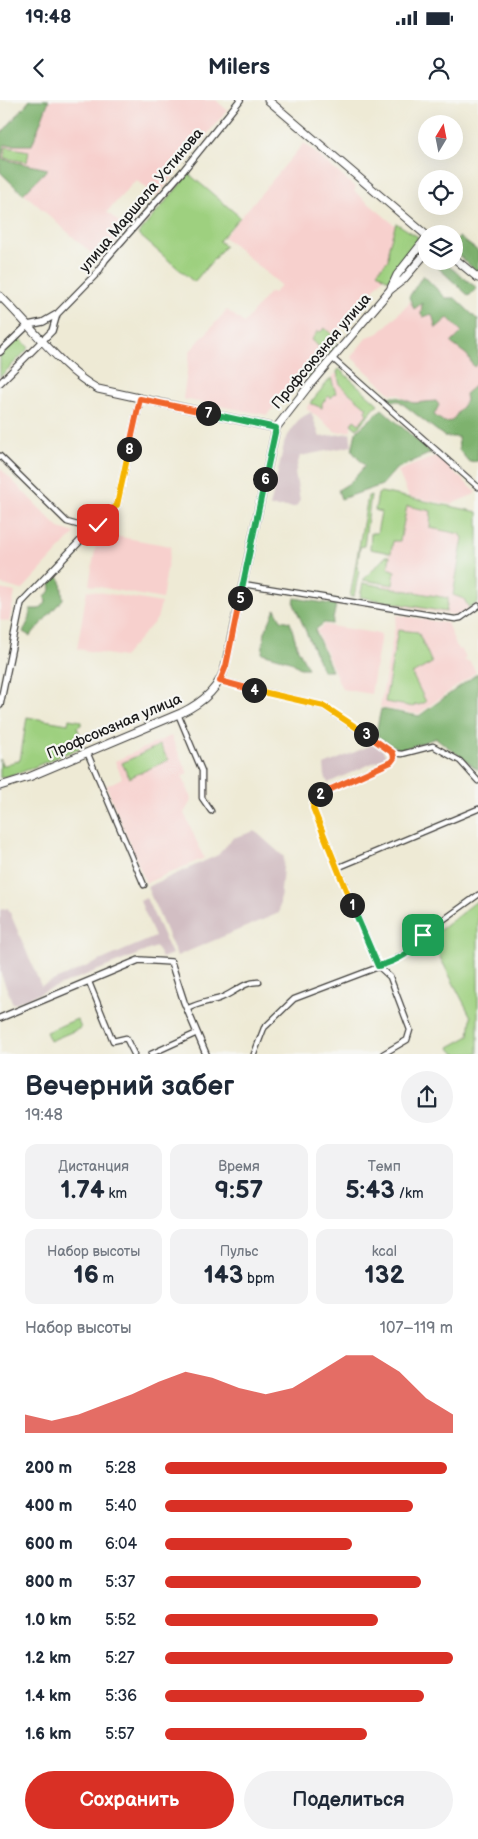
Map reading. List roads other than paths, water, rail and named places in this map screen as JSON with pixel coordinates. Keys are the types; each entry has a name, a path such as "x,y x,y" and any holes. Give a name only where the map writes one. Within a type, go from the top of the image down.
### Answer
{"main road":[{"path":"268,100 418,229"},
{"path":"390,290 397,275 418,247"},
{"name":"Профсоюзная улица","path":"0,786 29,777 178,714 208,695 220,681 226,666 276,428 390,290 403,280 418,262"},
{"path":"463,266 478,278"},
{"path":"0,296 86,383 112,393 276,428"}],"street":[{"name":"улица Маршала Устинова","path":"0,352 28,325 43,322 57,314 98,272 105,260 183,171 240,100"},
{"name":"улица Маршала Устинова","path":"0,383 52,331 57,314"},
{"path":"332,358 478,487"},
{"path":"0,705 21,603 92,529 110,515 117,505 140,399"},
{"path":"0,456 67,522 92,529"},
{"path":"243,584 455,619 462,618 478,606"},
{"path":"220,681 324,706 336,712 393,753 402,754 433,746 460,761 478,781"},
{"path":"178,714 202,771 202,798 211,811"},
{"path":"87,752 144,885"},
{"path":"383,1054 406,1040 410,1030 390,977 378,966 336,868 313,808 314,800 321,793 391,762 394,758 393,753"},
{"path":"336,868 478,809"},
{"path":"254,1054 264,1028 294,999 389,963 414,948 425,933 478,895"},
{"path":"0,1017 139,960 171,962 196,1033 206,1054"},
{"path":"89,982 113,1042 126,1038 134,1054"},
{"path":"187,1009 209,999 220,998 250,982 259,982"},
{"path":"151,1054 196,1033"}]}
